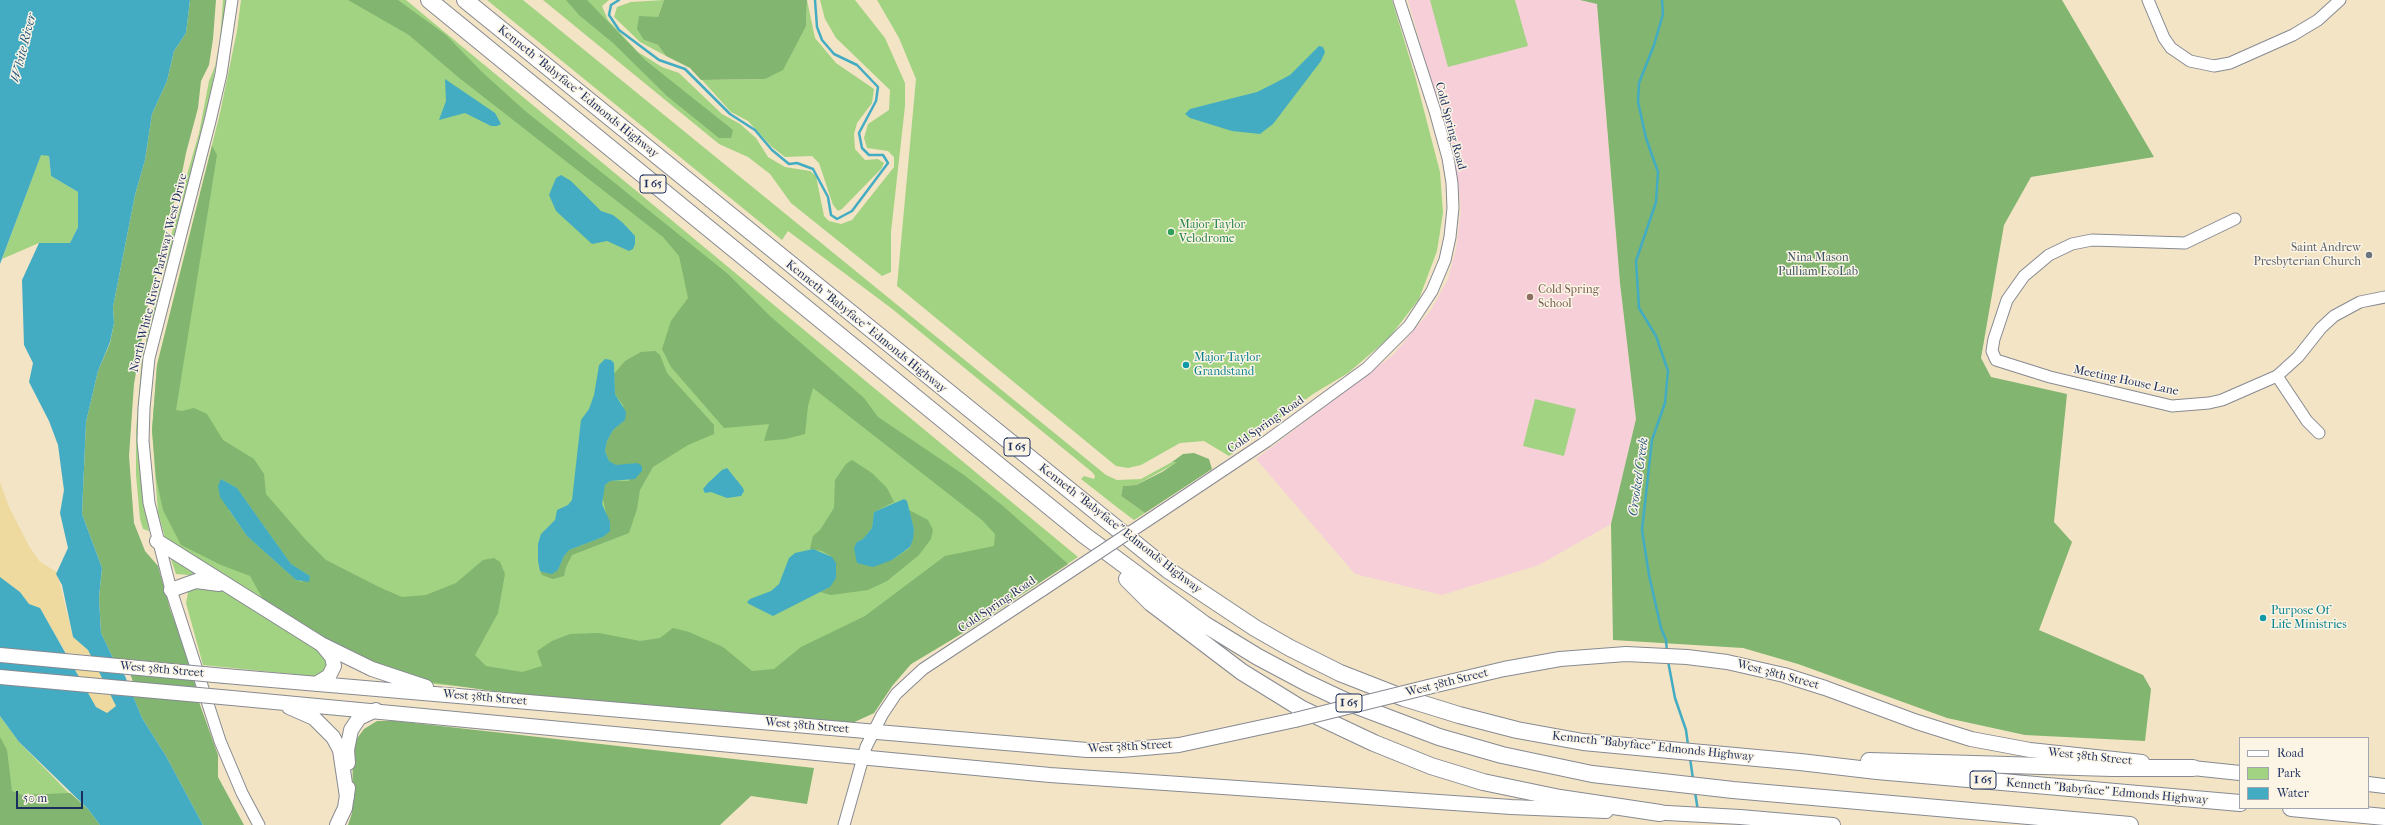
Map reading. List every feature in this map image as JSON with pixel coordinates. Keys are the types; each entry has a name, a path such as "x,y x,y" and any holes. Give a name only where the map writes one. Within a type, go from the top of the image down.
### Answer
{"highway":[{"name":"Kenneth \"Babyface\" Edmonds Highway","path":"429,0 1084,535 1166,598 1232,642 1281,670 1352,704 1439,737 1502,755 1592,774 1734,790 2130,825"},
{"name":"Kenneth \"Babyface\" Edmonds Highway","path":"465,0 1156,560 1234,615 1319,663 1416,702 1517,730 1583,742 1800,762 1877,771 2239,803"},
{"path":"1084,535 1151,603 1216,654 1284,699 1342,729 1416,761 1483,782 1565,799 1660,813"},
{"path":"1800,762 1890,761 2112,768 2193,768"},
{"path":"2301,809 2385,817"}],"main road":[{"path":"157,541 321,644 361,664 393,677 425,686 482,697"},
{"path":"171,590 196,581 225,585"},
{"path":"316,684 329,676 334,666 332,657 321,644"},
{"name":"West 38th Street","path":"0,655 316,684 482,697 1071,749 1121,750 1202,741 1428,687 1542,662 1626,654 1666,655 1707,659 1744,665 1784,675 1936,729 1982,741 2062,754 2239,772"},
{"name":"West 38th Street","path":"0,677 865,752 1251,790 1511,808 1740,817 1833,825"},
{"path":"272,701 306,713 328,730 340,750 347,797"},
{"path":"338,825 345,808 347,797 347,750 351,730 359,718 377,710"},
{"path":"2369,784 2385,786"}],"street":[{"name":"North White River Parkway West Drive","path":"232,0 216,94 147,374 143,425 144,459 149,503 157,541 171,590 220,741 242,793 259,825"},
{"name":"Cold Spring Road","path":"844,825 865,752 873,732 891,701 916,674 1267,441 1367,368 1404,332 1432,292 1445,260 1450,237 1453,208 1452,183 1448,158 1435,111 1399,0"},
{"path":"2148,0 2164,38 2171,48 2186,59 2207,66 2230,63 2300,32 2318,20 2340,0"},
{"name":"Meeting House Lane","path":"2235,218 2185,243 2092,240 2072,244 2049,255 2024,276 2007,300 1994,339 1992,351 1996,360 2050,377 2172,406 2209,403 2222,400 2276,376 2301,354 2319,331 2334,316 2364,301 2385,297"},
{"path":"2276,376 2307,421 2319,433"}],"shaded area":[{"name":"Cold Spring School","path":"1408,0 1580,0 1597,4 1620,283 1636,419 1611,524 1539,565 1442,595 1355,574 1256,459 1393,355 1431,310 1448,279 1456,249 1461,209 1456,168"}],"green space":[{"path":"190,0 216,0 213,39 209,65 201,81 198,108 180,183 166,229 165,244 149,298 134,384 129,456 134,523 145,551 158,566 170,609 191,665 113,658 101,633 99,598 102,568 82,514 86,422 98,371 110,343 114,323 113,307 135,195 145,160 152,114 167,81 174,51 186,33"},
{"path":"223,0 227,0 211,92 149,341 146,511 149,531 143,529 140,519 136,475 136,430 142,357 156,298 163,279 173,228 182,201 186,178 199,133 209,81 215,66 220,40"},
{"path":"241,0 406,0 1078,557 971,628 911,664 892,686 874,713 852,723 434,684 352,656 166,541 158,513 152,430 157,365 220,113 237,31"},
{"path":"348,0 398,0 446,35 482,72 524,110 728,274 770,316 864,398 878,417 964,475 1003,506 1068,564 971,628 911,664 892,686 874,713 852,723 527,696 416,680 352,656 265,603 250,576 221,565 181,545 163,510 156,478 152,430 157,365 212,146 217,155 176,410 182,411 194,408 207,414 223,440 254,459 264,474 266,494 305,539 326,560 379,587 402,597 426,595 456,583 483,560 494,558 500,562 505,574 498,613 475,655 486,666 522,672 542,666 537,651 552,641 570,634 599,633 640,641 660,638 673,628 689,632 723,647 752,671 774,669 801,647 865,616 945,556 994,546 995,534 982,520 813,388 808,406 805,434 786,439 764,441 769,424 724,428 671,367 662,349 671,321 688,298 679,256 663,237 458,77 409,35","holes":["221,479 237,488 291,564 310,576 302,582 296,580 247,536 229,511"]},
{"path":"487,0 523,0 1106,475 1117,480 1141,479 1172,462 1178,462 1136,485 1123,486 1121,496 1145,513 1134,520 1118,508 1081,479 1084,476 1094,479 1095,476 1092,472 891,308 788,231 782,240"},
{"path":"543,0 609,0 602,6 608,20 638,52 662,67 679,73 722,114 740,124 756,138 768,157 785,167 810,171 816,176 824,216 829,221 841,224 852,220 894,167 894,157 888,151 867,148 864,138 868,124 889,110 890,90 836,38 825,19 820,0 855,0 885,38 905,83 905,106 891,232 891,272 882,276 791,203 770,174 748,157 719,144"},
{"path":"566,0 587,0 645,60 733,130 731,138 719,138 667,96 613,43 579,15"},
{"path":"664,0 658,17 644,40 658,45 666,56 640,42 614,17 617,7 631,2"},
{"path":"664,0 807,0 806,26 783,70 765,79 701,80 690,68 666,56 658,45 644,40 637,29 639,16 658,17"},
{"path":"807,0 815,38 836,63 874,89 872,103 857,123 854,134 855,149 865,160 878,159 884,163 881,169 842,209 838,211 833,205 819,163 812,156 785,157 771,146 748,121 731,112 702,80 765,79 806,26"},
{"name":"Major Taylor Velodrome","path":"877,0 1392,0 1415,76 1440,172 1443,213 1437,251 1419,299 1389,338 1348,373 1313,394 1229,456 1204,441 1180,443 1141,465 1128,468 1116,466 897,286 916,79 899,38"},
{"path":"1430,0 1515,0 1528,46 1448,67"},
{"name":"Nina Mason Pulliam EcoLab","path":"1580,0 2062,0 2154,157 2031,177 2004,225 1981,358 1991,377 2067,394 2054,522 2072,542 2039,630 2143,675 2151,689 2145,741 2025,735 1947,718 1798,664 1743,648 1613,640 1611,524 1636,419 1620,283 1597,4"},
{"path":"41,154 49,156 51,176 78,192 78,227 70,243 39,243 2,259"},
{"path":"655,351 660,355 667,373 714,425 714,434 688,445 653,467 640,490 637,509 629,533 572,555 566,567 564,576 553,579 542,575 540,571 546,573 558,570 564,556 569,550 603,537 606,513 602,495 605,485 610,481 629,481 637,463 617,466 609,461 605,451 607,441 613,430 625,420 623,405 615,394 614,374 625,361 641,352"},
{"path":"1535,399 1576,409 1564,456 1523,446"},
{"path":"1194,453 1209,459 1212,469 1145,513 1121,496 1123,486 1136,485 1162,472 1177,462 1172,462 1183,454"},
{"path":"852,460 872,473 887,488 894,502 874,512 872,528 863,539 857,542 892,560 910,548 914,529 909,510 928,520 933,530 931,539 919,555 887,581 868,590 831,595 820,592 830,587 832,557 822,551 810,549 813,536 820,530 834,508 835,480 846,464"},
{"path":"170,556 203,576 176,574"},
{"path":"195,587 217,589 228,593 325,653 328,668 318,676 311,676 203,665 186,603 188,592"},
{"path":"130,673 194,679 196,688 133,682"},
{"path":"133,696 199,702 218,755 218,777 244,825 203,825 166,756 142,718"},
{"path":"0,716 19,742 100,825 0,825"},
{"path":"377,721 396,721 814,768 807,804 751,796 720,825 348,825 352,813 353,751 355,741 364,729"},
{"path":"0,737 7,750 12,791 22,795 70,793 88,809 100,825 0,825"}],"sand":[{"path":"0,482 9,507 29,546 40,562 57,572 73,637 88,650 91,655 66,653 40,608 29,605 20,592 0,577"},
{"path":"74,668 98,670 103,680 79,678"},
{"path":"87,692 110,694 116,706 107,714 96,707"}],"water":[{"name":"White River","path":"0,0 190,0 186,33 174,51 167,81 152,114 145,160 135,195 113,307 114,323 110,342 98,371 86,422 82,514 102,568 99,598 101,633 113,658 125,676 142,718 166,756 203,825 100,825 88,809 19,742 0,716 0,577 20,592 29,604 40,608 96,707 107,713 116,706 88,650 73,637 62,585 56,574 68,548 60,513 64,490 58,445 49,421 29,382 33,363 24,345 22,280 39,243 70,243 78,227 78,192 51,176 49,156 41,155 0,264"},
{"path":"1319,46 1323,47 1325,52 1321,61 1273,124 1260,134 1232,131 1190,118 1185,114 1190,109 1257,92 1275,83 1290,75"},
{"path":"445,79 495,113 501,124 491,126 465,113 439,120 446,101"},
{"path":"561,175 571,181 601,211 613,215 623,223 635,236 635,244 633,249 629,251 607,241 592,244 556,211 549,195 556,178"},
{"path":"605,359 611,360 614,363 615,394 626,412 625,420 613,430 607,441 605,451 609,461 616,465 637,463 642,466 642,471 635,479 610,481 605,485 602,504 610,522 610,531 603,537 569,550 564,556 558,570 552,574 546,573 540,571 538,561 538,544 541,534 555,520 557,510 568,505 572,500 581,420 589,409 594,395 599,365"},
{"path":"727,468 743,488 744,491 741,496 727,498 711,492 705,493 703,489 708,483 722,470"},
{"path":"221,479 237,488 291,564 310,576 309,582 296,580 247,536 220,497 218,486"},
{"path":"904,499 907,501 914,529 910,547 892,560 873,567 857,563 854,548 857,542 863,539 872,528 874,512"},
{"path":"813,549 832,557 836,563 836,578 830,587 773,616 747,602 750,599 771,591 779,584 789,558 795,553"}],"waterway":[{"name":"Crooked Creek","path":"619,0 611,5 609,15 619,30 659,60 685,69 730,114 755,130 772,150 789,164 797,163 813,169 828,197 831,215 837,219 852,211 888,163 883,155 869,155 862,148 859,133 876,101 878,87 857,65 834,54 822,40 817,27 815,0"},
{"name":"Crooked Creek","path":"1662,0 1663,14 1654,45 1639,83 1638,102 1646,138 1658,172 1656,202 1636,261 1639,308 1656,336 1668,371 1665,403 1652,440 1642,530 1649,575 1661,628 1666,640 1667,652"},
{"name":"Crooked Creek","path":"1668,661 1675,698 1686,730 1688,745"},
{"name":"Crooked Creek","path":"1690,758 1693,779"},
{"name":"Crooked Creek","path":"1695,792 1698,811"}],"place":[{"name":"Major Taylor Velodrome","path":"1171,232"},
{"name":"Saint Andrew Presbyterian Church","path":"2369,255"},
{"name":"Cold Spring School","path":"1530,297"},
{"name":"Major Taylor Grandstand","path":"1186,365"},
{"name":"Purpose Of Life Ministries","path":"2263,618"}]}
